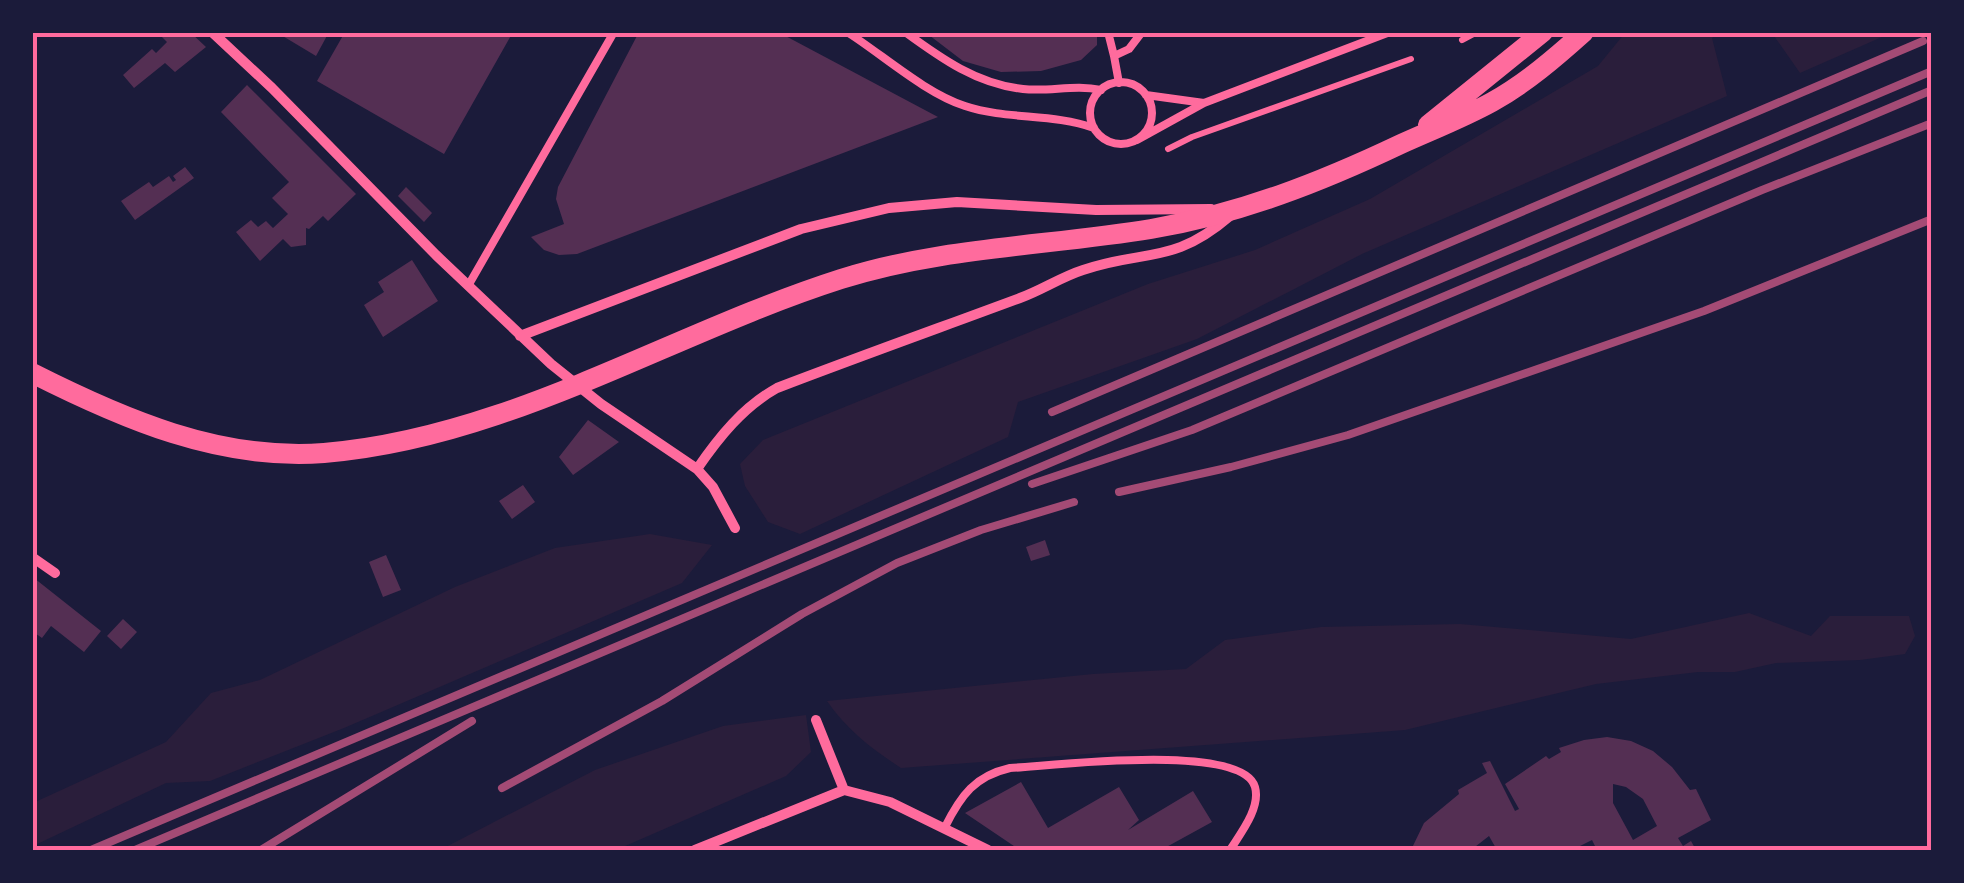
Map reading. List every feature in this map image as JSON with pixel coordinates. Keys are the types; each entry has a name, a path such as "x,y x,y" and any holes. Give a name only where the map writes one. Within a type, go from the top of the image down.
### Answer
{"main road":[{"path":"1406,142 1543,32"},
{"path":"32,373 95,405 166,433 288,454 367,448 459,426 548,396 792,296 884,267 978,250 1148,229 1238,209 1292,192 1494,101 1534,75 1584,32"}],"street":[{"path":"212,32 520,336 601,404 696,469 713,487 735,528"},
{"path":"520,336 802,229 889,208 957,202 1096,210 1238,209"},
{"path":"696,469 738,417 778,388 1036,292 1086,269 1187,246 1207,236 1238,209"},
{"path":"32,557 55,573"},
{"path":"816,720 844,790"},
{"path":"696,850 844,790 874,796 988,850"}],"lane":[{"path":"468,286 614,32"},
{"path":"846,32 962,106 1074,121 1094,128 1108,141 1118,144 1137,140 1204,102 1390,32"},
{"path":"905,32 951,66 985,81 1026,90 1083,86 1101,90"},
{"path":"1108,32 1118,82"},
{"path":"1114,56 1129,49 1142,32"},
{"path":"1094,128 1091,108 1101,90 1118,82 1146,95 1152,112 1150,124 1137,140"},
{"path":"1146,95 1204,102"},
{"path":"945,828 955,807 987,773 1010,768 1172,760 1236,768 1250,778 1256,789 1254,804 1230,850"}],"path":[{"path":"1462,40 1477,32"},
{"path":"1168,149 1412,59"}],"shaded area":[{"path":"1625,33 1719,33 1712,38 1727,96 1362,254 1197,339 1018,402 1008,437 800,534 768,522 745,486 740,464 763,440 1148,284 1255,250 1370,199 1598,66"},
{"path":"1772,33 1891,33 1800,73"},
{"path":"650,534 712,545 682,583 210,781 166,783 33,846 33,803 166,742 211,693 260,680 455,587 555,548"},
{"path":"1749,613 1811,636 1830,616 1909,616 1915,636 1905,654 1776,663 1735,672 1698,672 1596,684 1405,730 901,768 861,738 827,701 1093,674 1186,669 1225,640 1321,627 1460,624 1631,639"},
{"path":"806,715 811,752 786,776 616,850 440,850 595,770 723,726"}],"building":[{"path":"157,32 190,32 206,47 175,72 165,63 134,88 123,75 152,49 156,53 167,42"},
{"path":"276,32 329,32 316,56"},
{"path":"345,32 513,32 444,154 317,81"},
{"path":"639,32 778,32 938,117 577,254 559,255 544,250 531,237 564,224 556,199 558,187"},
{"path":"925,32 1097,32 1097,45 1081,60 1041,71 1001,72 963,61"},
{"path":"247,85 356,194 328,221 323,216 306,228 306,245 291,247 283,239 260,261 236,232 251,220 258,227 266,221 273,228 288,214 272,198 289,182 221,112"},
{"path":"185,167 194,178 135,220 121,201 149,182 153,187 169,176 173,182 173,176"},
{"path":"406,187 432,213 424,222 398,196"},
{"path":"412,260 438,301 383,337 364,305 384,292 378,282"},
{"path":"588,420 619,442 573,475 559,457"},
{"path":"523,485 535,502 512,519 499,501"},
{"path":"1045,540 1050,555 1031,561 1026,547"},
{"path":"386,555 401,590 383,597 369,562"},
{"path":"34,578 101,631 84,652 51,626 42,638 32,631"},
{"path":"123,619 137,632 121,649 107,636"},
{"path":"1607,737 1631,741 1653,751 1690,790 1696,789 1711,820 1678,838 1683,846 1691,841 1696,850 1597,850 1592,840 1572,850 1497,850 1489,836 1471,850 1411,850 1424,823 1459,794 1458,790 1487,773 1482,763 1490,761 1515,811 1519,809 1505,784 1546,756 1549,759 1561,752 1559,748","holes":["1613,784 1626,787 1643,799 1657,826 1633,840 1613,803"]},
{"path":"1021,782 1048,828 1119,787 1139,820 1128,830 1193,791 1212,822 1161,850 1020,850 965,813"}],"railway":[{"path":"1052,412 1923,41"},
{"path":"91,850 1932,71"},
{"path":"135,850 1932,90"},
{"path":"1032,484 1192,430 1762,190 1932,123"},
{"path":"1119,492 1348,435 1704,311 1932,219"},
{"path":"502,788 662,701 802,614 897,563 981,530 1074,502"},
{"path":"261,850 472,721"}]}
